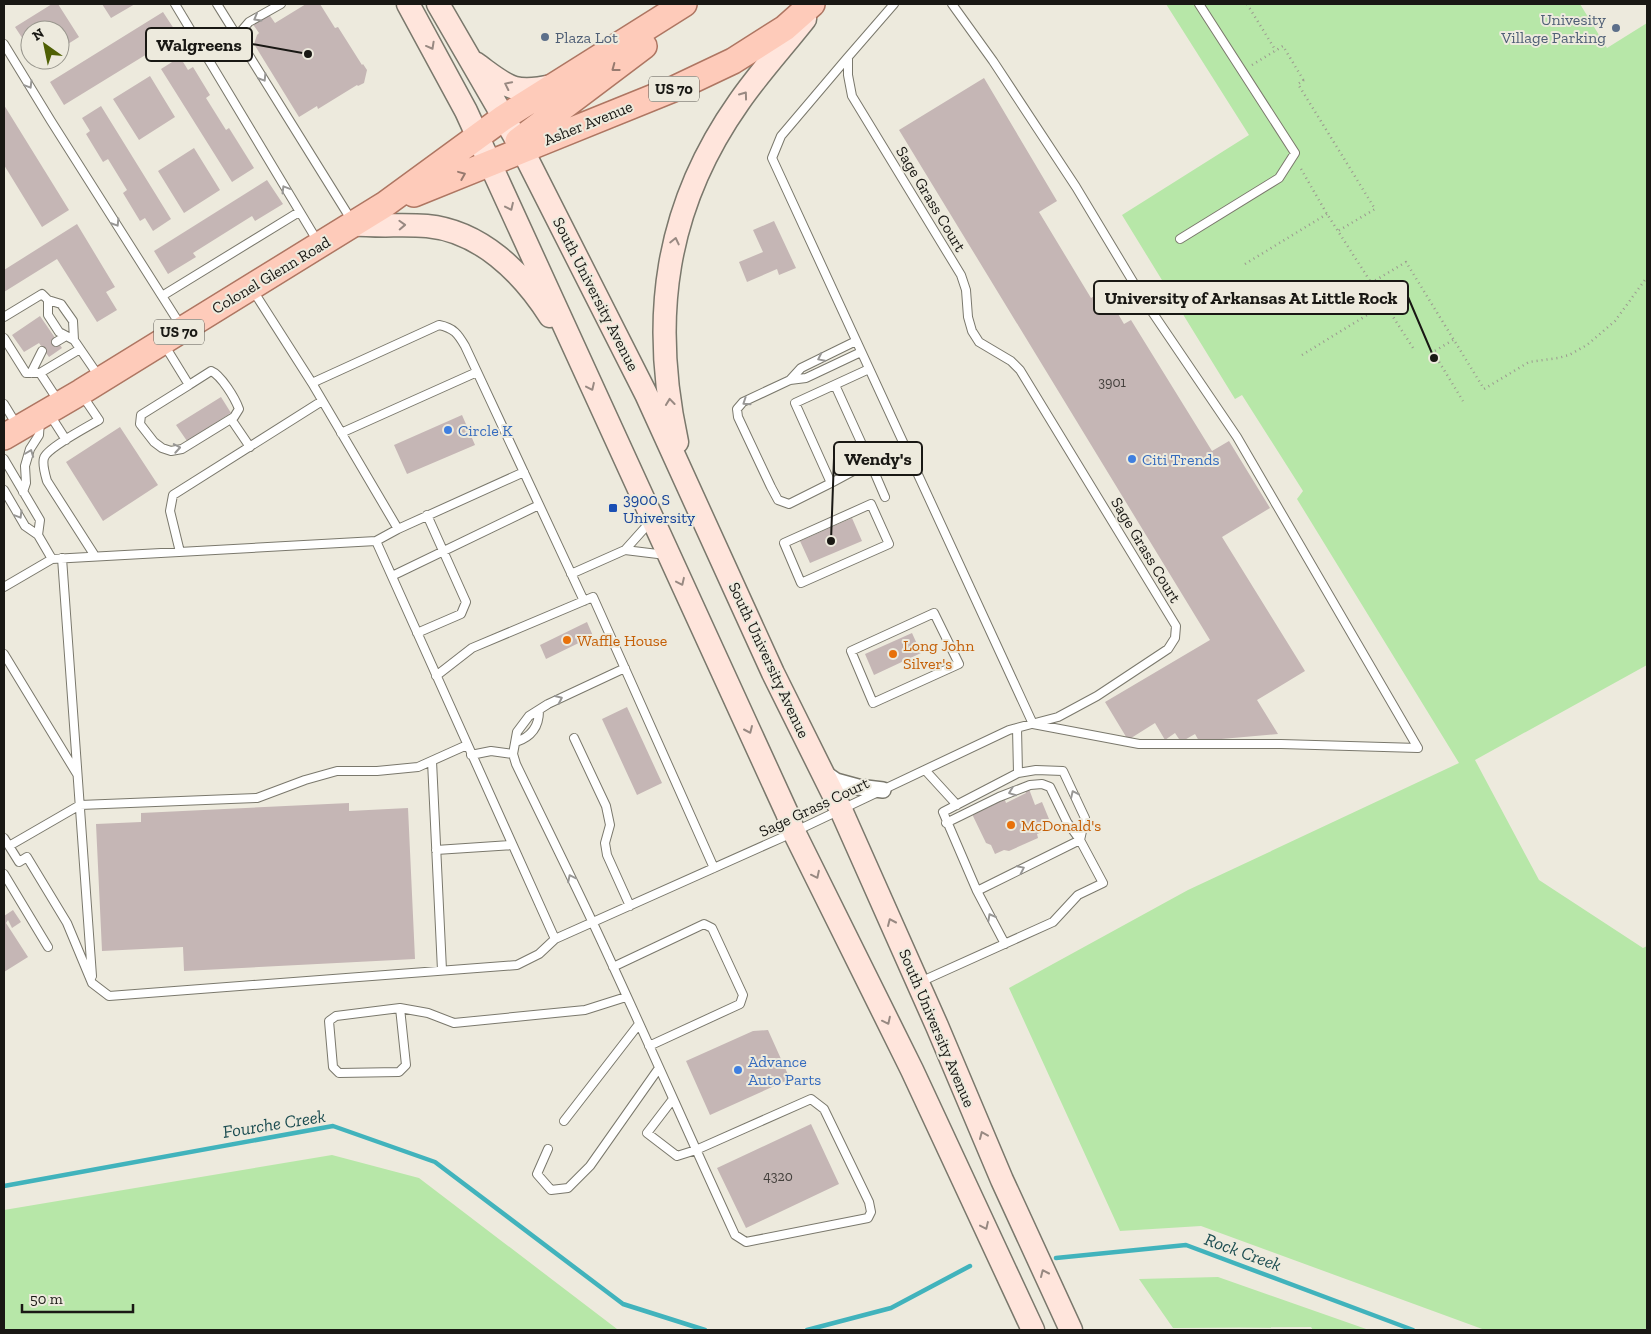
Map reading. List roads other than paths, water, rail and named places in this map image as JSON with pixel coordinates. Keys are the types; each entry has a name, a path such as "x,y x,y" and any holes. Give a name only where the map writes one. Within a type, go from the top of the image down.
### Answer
{"main road":[{"path":"408,4 451,81 477,136 787,813 794,832 912,1070 1031,1324"},
{"name":"South University Avenue","path":"438,4 520,145 646,394 773,673 822,770 918,982 1002,1180 1068,1324"},
{"name":"Colonel Glenn Road","path":"384,205 468,173 520,145 671,25 693,4"},
{"name":"Asher Avenue","path":"520,145 676,88 733,61 785,28 812,4"},
{"path":"701,517 671,415 664,336 667,277 672,252 688,198 698,174 723,127 764,68 818,4"},
{"name":"US 70","path":"477,136 671,8"},
{"path":"469,59 511,88 537,90 553,86"},
{"name":"Colonel Glenn Road","path":"11,433 384,205 477,136"},
{"path":"353,224 367,226 429,226 450,230 478,242 513,270 543,305 581,365"}],"street":[{"path":"822,770 836,781 858,787 883,790"}],"lane":[{"path":"175,4 320,245"},
{"path":"217,4 353,224"},
{"path":"237,36 250,22 281,4"},
{"path":"894,4 782,136 772,158 1033,724 1138,744 1281,744 1418,748 1237,437 1144,300 1076,187 1019,100 952,4"},
{"path":"1180,239 1279,178 1295,153 1199,4"},
{"path":"4,44 183,329"},
{"name":"Sage Grass Court","path":"92,983 109,996 517,965 539,954 555,939 794,832 1010,730 1058,717 1097,696 1168,649 1175,638 1176,626 1020,370 1012,361 979,342 972,331 968,316 966,290 961,274 852,96 848,76 848,57"},
{"path":"162,296 299,212"},
{"path":"251,287 312,383 398,529"},
{"path":"4,317 42,294 48,300 61,304 73,322 70,338"},
{"path":"48,300 48,315 59,332 70,338 80,349"},
{"path":"312,383 439,325 449,327 457,332 584,601"},
{"path":"4,338 26,373 40,373 80,349"},
{"path":"56,342 70,338"},
{"path":"790,380 801,368 856,341"},
{"path":"162,342 189,385"},
{"path":"66,440 66,400 80,349"},
{"path":"31,373 42,351"},
{"path":"861,352 806,378 790,380 743,402 737,409 738,417 778,500 789,504 870,462"},
{"path":"831,483 795,403 869,369"},
{"path":"210,371 217,373 236,401 239,409 234,417 182,449 171,451 162,448 154,442 140,424 141,415 189,385 210,371"},
{"path":"341,433 477,372"},
{"path":"40,373 66,400 99,420 50,450 44,458 47,481 95,556"},
{"path":"835,384 885,498"},
{"path":"23,492 26,483 25,466 30,450 66,400"},
{"path":"180,552 170,511 174,496 322,402"},
{"path":"4,404 11,433"},
{"path":"231,419 250,448"},
{"path":"4,459 40,520 38,535"},
{"path":"4,587 52,559 376,541 427,515 524,472"},
{"path":"4,492 25,526 38,535 52,559"},
{"path":"871,504 889,544 801,583 784,543 871,504"},
{"path":"392,576 539,506"},
{"path":"417,633 462,614 466,602 427,515"},
{"path":"572,574 625,550 653,519"},
{"path":"376,541 555,939"},
{"path":"625,550 669,555"},
{"path":"62,558 92,983"},
{"path":"436,676 472,648 593,598 714,868"},
{"path":"934,613 959,664 873,703 851,651 934,613"},
{"path":"4,654 78,775"},
{"path":"625,668 548,704 529,716 517,732 513,754 516,764 613,967 626,997 639,1024 673,1100 696,1150 735,1236 746,1242 868,1218 871,1212 868,1202 824,1109 810,1099 696,1150 677,1156 647,1133 673,1100"},
{"path":"1018,728 1018,773"},
{"path":"574,738 606,806 610,825 605,843 608,855 630,906"},
{"path":"9,846 80,805 257,798 306,780 337,772 418,767 467,746"},
{"path":"471,754 484,751 513,754"},
{"path":"432,760 442,970"},
{"path":"925,770 957,805"},
{"path":"1005,944 977,891 946,823 943,812 1018,773 1036,770 1063,771 1085,818 1080,840"},
{"path":"918,982 1053,922 1078,896 1103,883 1080,840 1067,822 1050,788 1042,784 1030,785 999,797 946,823"},
{"path":"4,838 19,862 28,857 67,923 92,983"},
{"path":"977,891 1080,840"},
{"path":"436,850 512,845"},
{"path":"4,874 48,947"},
{"path":"613,967 704,924 712,928 743,995 740,1004 649,1046"},
{"path":"400,1008 406,1065 399,1072 339,1073 332,1067 329,1021 336,1016 400,1008 428,1013 454,1023 585,1010 626,997"},
{"path":"564,1121 639,1024"},
{"path":"548,1149 538,1174 551,1190 568,1188 590,1166 659,1068"}],"waterway":[{"name":"Fourche Creek","path":"4,1186 333,1126 435,1162 623,1304 705,1330"},
{"name":"Rock Creek","path":"1056,1258 1186,1245 1413,1330"},
{"name":"Fourche Creek","path":"807,1330 891,1308 970,1266"}],"place":[{"name":"Univesity Village Parking","path":"1616,28"},
{"name":"Plaza Lot","path":"545,37"},
{"name":"Walgreens","path":"308,54"},
{"name":"University of Arkansas At Little Rock","path":"1434,358"},
{"name":"Circle K","path":"448,430"},
{"name":"Citi Trends","path":"1132,459"},
{"name":"3900 S University","path":"613,508"},
{"name":"Wendy's","path":"831,541"},
{"name":"Waffle House","path":"567,640"},
{"name":"Long John Silver's","path":"893,654"},
{"name":"McDonald's","path":"1011,825"},
{"name":"Advance Auto Parts","path":"738,1070"}]}
